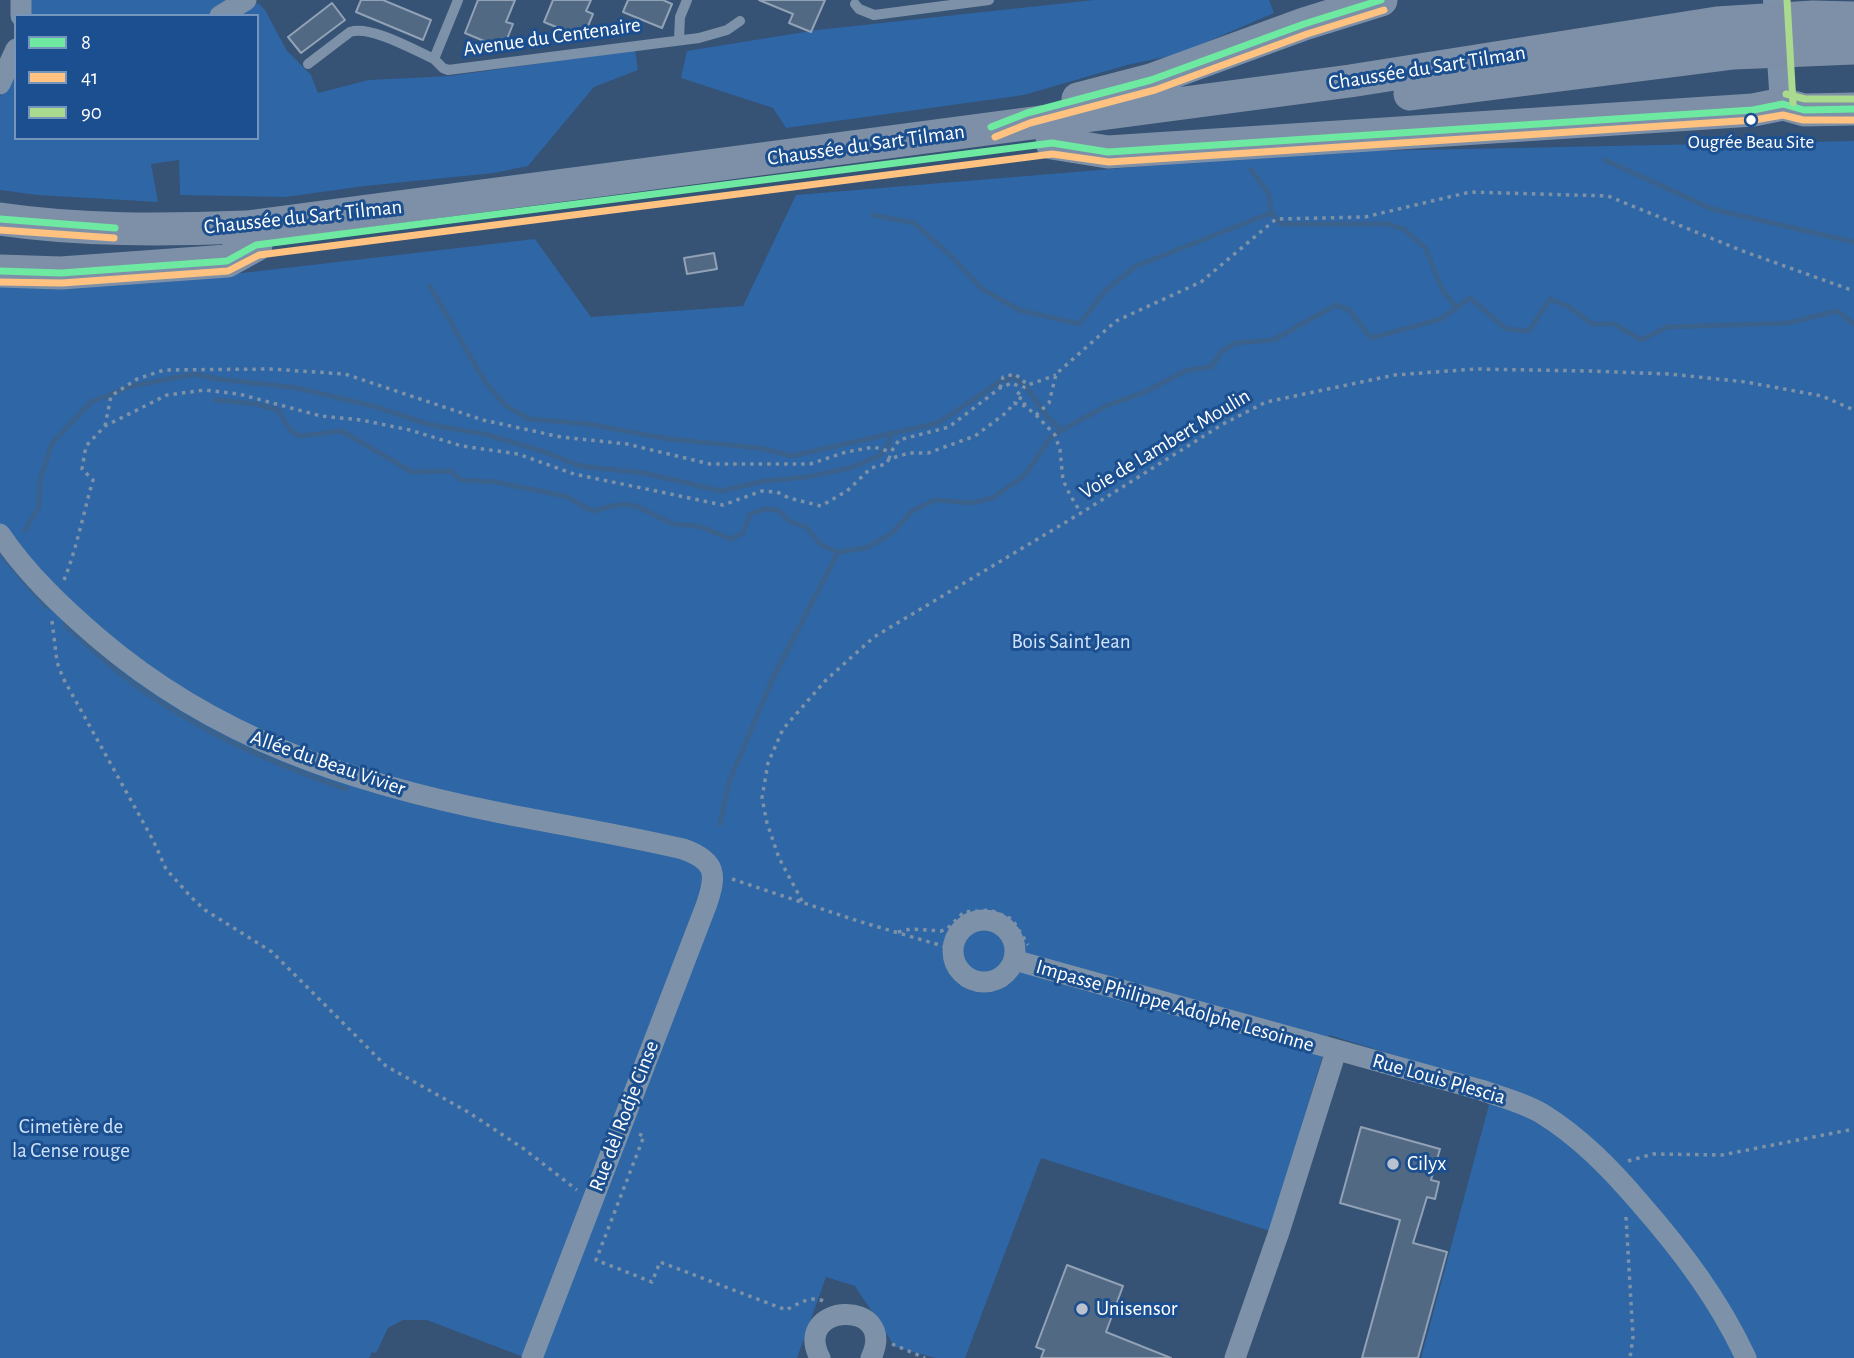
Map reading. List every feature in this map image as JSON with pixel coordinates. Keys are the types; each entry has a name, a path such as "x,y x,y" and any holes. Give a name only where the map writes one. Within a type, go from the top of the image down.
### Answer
{"highway":[{"path":"985,129 1027,113 1151,80 1304,24 1381,0"},
{"name":"Chaussée du Sart Tilman","path":"0,219 102,228 173,230 247,227 1350,81 1717,23 1813,17 1854,18"},
{"name":"Chaussée du Sart Tilman","path":"0,238 112,248 256,245 1052,143 1141,128 1631,65 1734,54 1854,48"},
{"path":"1052,143 1108,152 1753,110 1782,94 1804,110 1854,109"},
{"path":"0,271 61,273 227,261 256,245"}],"street":[{"path":"223,14 246,0"},
{"path":"1776,0 1782,94"},
{"path":"0,84 14,55"},
{"name":"Allée du Beau Vivier","path":"0,534 37,581 104,643 176,697 211,718 274,748 359,777 470,806 683,849 702,858 711,867 713,874"},
{"name":"Rue dèl Rodje Cinse","path":"532,1358 713,888 713,874"},
{"name":"Impasse Philippe Adolphe Lesoinne","path":"982,920 992,921 1009,932 1015,950 1014,960 1009,970 991,982 971,979 956,965 953,948 957,935 964,927 982,920"},
{"name":"Impasse Philippe Adolphe Lesoinne","path":"1014,960 1336,1051"},
{"path":"1235,1358 1279,1232 1336,1051"},
{"name":"Rue Louis Plescia","path":"1336,1051 1518,1102 1541,1114 1581,1142 1675,1242 1712,1293 1746,1358"},
{"path":"820,1358 816,1342 823,1323 833,1316 851,1313 868,1323 873,1332 878,1356"}],"lane":[{"name":"Avenue du Centenaire","path":"434,59 457,0"},
{"path":"679,40 680,17 687,0"},
{"path":"897,0 897,12"},
{"path":"855,4 869,14 989,0"},
{"name":"Avenue du Centenaire","path":"308,64 350,32 357,30 376,34 434,59 443,68 457,70 713,35 740,21"}],"path":[{"path":"1000,388 1003,377 1015,374 1028,385 1056,374 1116,321 1201,282 1276,219 1365,217 1470,192 1608,196 1740,250 1854,291"},
{"path":"105,426 111,396 137,379 164,370 270,369 345,374 483,419 561,437 627,444 710,464 810,464 846,452 874,447 891,452"},
{"name":"Voie de Lambert Moulin","path":"802,901 779,858 762,798 768,763 783,729 826,680 874,637 1082,513 1223,424 1266,402 1395,375 1475,369 1668,374 1745,382 1822,396 1854,410"},
{"path":"1036,415 1049,402 1056,374"},
{"path":"890,460 891,452 899,440 948,427 1000,388 1012,383 1023,387 1016,396 1024,400 1025,406"},
{"path":"63,582 76,548 93,481 82,469 86,446 105,426 167,395 205,390 239,394 321,416 361,420 410,430 462,446 518,454 574,474 723,505 762,491 777,492 821,506 847,491 871,468 909,453 928,453 975,436 1007,412 1014,402 1025,406 1055,435 1060,450 1063,480 1082,513"},
{"path":"60,604 54,612 53,635 57,662 63,678 166,869 179,885 205,910 272,952 386,1066 468,1112 524,1149 584,1196"},
{"path":"713,874 953,948"},
{"path":"898,932 911,929 941,931 952,923"},
{"path":"620,1127 644,1136 596,1260 652,1282 660,1262 786,1310 812,1298 821,1299 830,1308 833,1316"},
{"path":"1623,1162 1653,1154 1722,1154 1854,1129"},
{"path":"1625,1186 1633,1337 1630,1358"}],"green space":[{"path":"25,0 239,0 233,14 24,14"},
{"path":"1094,0 1269,0 1274,13 1179,54 1127,65 1024,95 786,128 773,108 681,78 687,51 817,30"},
{"path":"258,3 265,10 287,51 311,75 318,93 369,80 450,76 635,50 638,70 594,87 528,166 494,173 285,197 180,195 179,160 151,164 158,202 37,195 0,190 0,97 14,76 14,140 259,140 259,14 235,14"},
{"name":"Bois Saint Jean","path":"1854,141 1854,1358 1421,1358 1494,1086 1329,1035 1270,1231 1041,1158 965,1358 936,1358 895,1347 855,1286 826,1277 797,1358 526,1358 427,1320 403,1320 388,1328 376,1353 372,1352 369,1358 0,1358 0,279 234,274 535,239 591,317 743,306 796,195 1317,152"}],"building":[{"path":"361,0 383,0 431,20 423,40 356,12"},
{"path":"478,0 515,0 506,22 513,24 503,49 465,33"},
{"path":"553,0 591,0 586,11 593,14 583,38 544,22"},
{"path":"628,0 663,0 672,4 662,28 623,12"},
{"path":"759,0 825,0 811,32 789,23 793,14"},
{"path":"332,3 345,20 301,53 288,37"},
{"path":"714,253 717,269 687,274 684,258"},
{"path":"1361,1127 1440,1149 1431,1180 1439,1182 1435,1199 1427,1197 1413,1243 1447,1252 1418,1358 1362,1358 1400,1220 1340,1203"},
{"name":"Unisensor","path":"1067,1265 1123,1286 1106,1332 1171,1358 1041,1358 1044,1350 1036,1347"}],"waterway":[{"path":"1605,160 1712,209 1854,242"},
{"path":"1251,170 1269,194 1271,213 1282,224 1387,224 1404,229 1426,249 1442,290 1456,307"},
{"path":"873,215 914,223 982,289 1019,310 1079,324 1105,291 1136,266 1271,213"},
{"path":"430,286 485,382 505,405 529,419 588,424 669,439 760,448 792,456 938,423 1001,381 1014,377 1062,430"},
{"path":"215,400 257,404 278,410 291,431 300,436 342,431 412,472 451,471 461,480 495,482 565,496 592,511 616,505 634,505 673,524 698,526 731,539 743,533 750,514 765,509 778,510 789,521 806,527 821,545 838,552 866,548 891,534 912,511 935,500 973,503 994,497 1025,475 1050,438 1062,430 1108,405 1145,392 1187,370 1211,367 1222,351 1235,343 1273,340 1336,305 1349,310 1371,338 1441,319 1470,298 1506,329 1529,331 1550,299 1569,307 1592,324 1614,324 1641,340 1667,327 1788,323 1837,311 1854,324"},
{"path":"25,530 39,507 40,479 52,443 91,402 132,386 195,374 298,388 376,407 431,425 484,434 542,451 580,466 644,473 721,491 764,481 807,477 850,468 879,456 889,445 891,433"},
{"path":"720,824 729,782 773,678 838,552"},
{"path":"0,553 47,607"},
{"path":"65,625 134,684 185,717 263,757 346,789"}],"transit line":[{"name":"8","path":"991,127 1027,113 1151,80 1304,24 1381,0"},
{"name":"90","path":"1787,0 1793,103"},
{"name":"41","path":"995,137 1030,123 1155,90 1307,34 1384,10"},
{"name":"90","path":"1786,94 1805,99 1854,99"},
{"name":"8","path":"0,271 61,273 227,261 256,245 1052,143 1108,152 1753,110 1783,104 1804,110 1854,109"},
{"name":"41","path":"0,282 62,283 228,271 259,255 1052,154 1109,162 1754,120 1783,115 1803,120 1854,120"},
{"name":"8","path":"0,219 115,228"},
{"name":"41","path":"0,230 114,238"}],"place":[{"name":"Ougrée Beau Site","path":"1751,120"},
{"name":"Cilyx","path":"1393,1164"},
{"name":"Unisensor","path":"1082,1309"}],"park label":[{"name":"Cimetière de la Cense rouge","path":"71,1139"}]}
